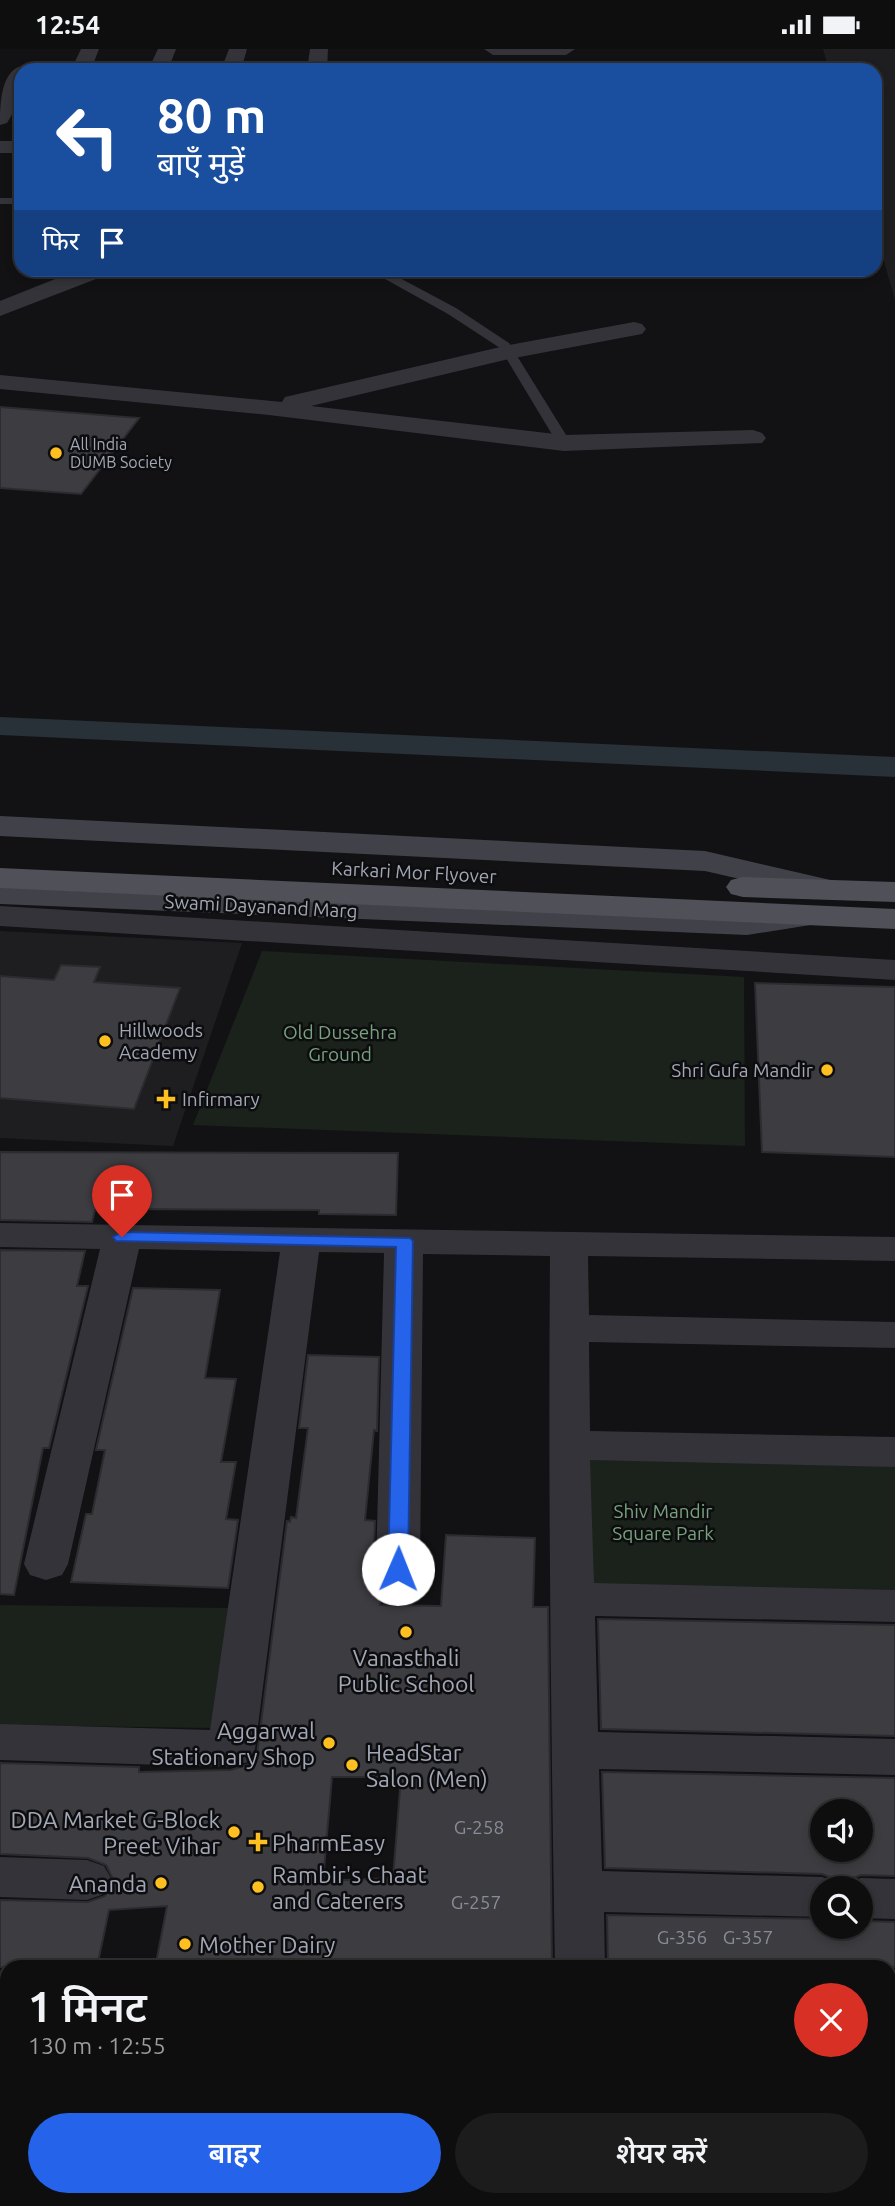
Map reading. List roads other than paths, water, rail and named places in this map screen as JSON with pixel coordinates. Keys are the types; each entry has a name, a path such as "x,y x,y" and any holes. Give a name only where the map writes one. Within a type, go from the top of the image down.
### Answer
{"main road":[{"path":"0,826 517,854 705,861 819,902 895,919"},
{"name":"Karkari Mor Flyover","path":"0,853 750,900"},
{"name":"Karkari Mor Flyover","path":"0,878 819,902"},
{"path":"819,902 895,892"},
{"name":"Swami Dayanand Marg","path":"0,894 747,925 819,902"}],"street":[{"path":"493,49 566,50"},
{"path":"0,118 5,95"},
{"path":"0,309 11,300 78,277"},
{"path":"269,408 509,352 634,329"},
{"path":"0,382 269,408 564,443 753,438"},
{"path":"0,916 895,970"},
{"path":"0,1235 895,1249"},
{"path":"46,1564 122,1237"},
{"path":"0,1742 231,1749 301,1240"},
{"path":"398,1569 404,1241"},
{"path":"569,1245 571,1599 580,1960"},
{"path":"568,1328 895,1335"},
{"path":"569,1445 895,1452"},
{"path":"571,1599 895,1607"},
{"path":"575,1750 895,1758"},
{"path":"0,1877 87,1880"},
{"path":"579,1891 810,1897"},
{"path":"873,1898 895,1899"}],"lane":[{"path":"388,277 452,311 505,346 564,443"}],"waterway":[{"path":"0,726 895,767"}],"place":[{"name":"All India DUMB Society","path":"56,453"},
{"name":"Hillwoods Academy","path":"105,1041"},
{"name":"Shri Gufa Mandir","path":"827,1070"},
{"name":"Infirmary","path":"166,1099"},
{"name":"Vanasthali Public School","path":"406,1632"},
{"name":"Aggarwal Stationary Shop","path":"329,1743"},
{"name":"HeadStar Salon (Men)","path":"352,1765"},
{"name":"DDA Market G-Block Preet Vihar","path":"234,1832"},
{"name":"PharmEasy","path":"258,1842"},
{"name":"Ananda","path":"161,1883"},
{"name":"Rambir's Chaat and Caterers","path":"258,1887"},
{"name":"Mother Dairy","path":"185,1944"}],"park label":[{"name":"Old Dussehra Ground","path":"340,1043"},
{"name":"Shiv Mandir Square Park","path":"663,1522"}]}
